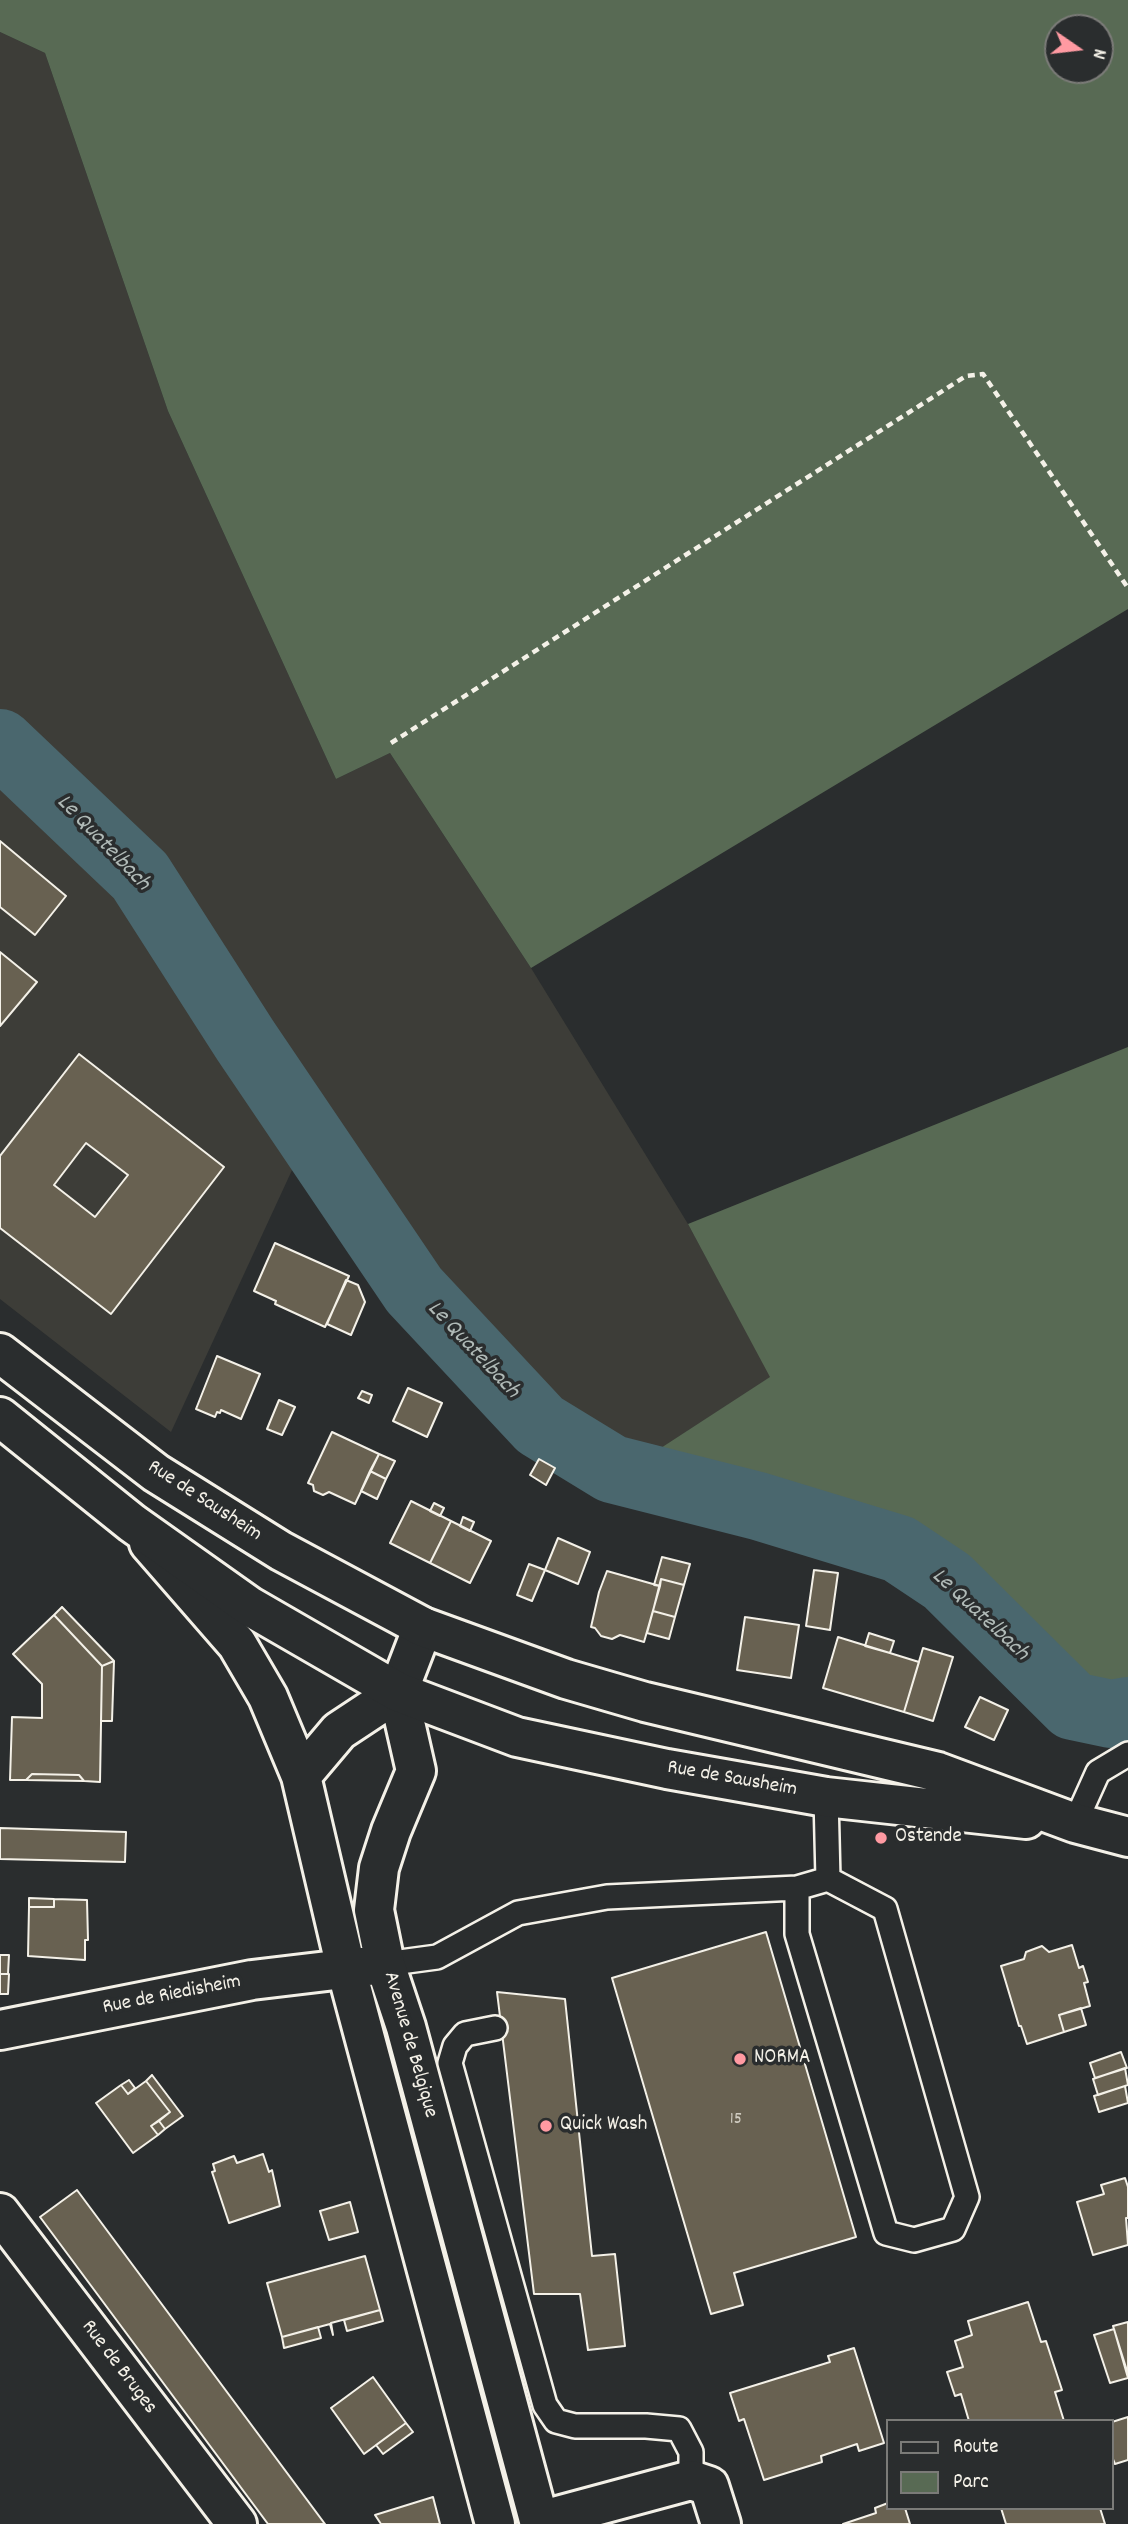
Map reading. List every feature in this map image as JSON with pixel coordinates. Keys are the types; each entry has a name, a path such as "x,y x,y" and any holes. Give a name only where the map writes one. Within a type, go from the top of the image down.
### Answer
{"street":[{"name":"Rue de Sausheim","path":"0,1353 156,1473 281,1551 423,1627 566,1679 632,1698 938,1772 1075,1823 1128,1837"},
{"name":"Rue de Sausheim","path":"0,1417 132,1523 249,1606 398,1692 517,1737 667,1769 826,1797 1075,1823"},
{"name":"Avenue de Belgique","path":"132,1523 237,1644 275,1712 302,1776 346,1968 495,2524"},
{"path":"302,1776 339,1731 398,1692 423,1627"},
{"name":"Avenue de Belgique","path":"398,1692 416,1771 379,1868 374,1910 385,1964 405,2027 540,2522"},
{"name":"Rue de Riedisheim","path":"0,2029 252,1980 385,1964"},
{"name":"Rue de Bruges","path":"0,2213 237,2524"},
{"path":"540,2522 691,2480 709,2486 721,2524"}],"lane":[{"path":"1075,1823 1098,1772 1128,1754"},
{"path":"826,1797 828,1879"},
{"path":"385,1964 436,1958 518,1913 607,1897 797,1888 828,1879 885,1909 967,2197 953,2229 914,2240 886,2232 797,1934 797,1888"},
{"path":"495,2028 465,2034 455,2046 450,2063 545,2405 556,2421 575,2426 679,2429 691,2452 691,2480"}],"path":[{"path":"391,743 966,376 982,374 1128,588"}],"shaded area":[{"path":"0,32 45,53 168,411 336,779 390,753 531,968 688,1224 771,1377 630,1468 299,1155 171,1432 0,1299"}],"green space":[{"path":"0,0 1128,0 1128,609 531,968 390,753 336,779 168,411 45,53 0,32"},
{"path":"1128,1047 1128,1681 1079,1689 911,1532 630,1468 770,1377 688,1224"}],"building":[{"path":"0,841 66,896 35,935 0,907"},
{"path":"0,952 37,982 0,1026"},
{"path":"79,1054 224,1167 111,1314 0,1228 0,1156","holes":["86,1143 128,1175 95,1217 54,1185"]},
{"path":"275,1243 349,1276 325,1327 254,1291"},
{"path":"346,1280 358,1285 365,1302 351,1335 327,1324"},
{"path":"217,1356 260,1374 241,1419 221,1410 215,1417 196,1409"},
{"path":"408,1388 442,1403 427,1437 393,1421"},
{"path":"362,1391 372,1395 369,1403 358,1398"},
{"path":"279,1400 295,1407 282,1435 267,1429"},
{"path":"332,1432 379,1454 355,1504 329,1492 323,1495 314,1491 313,1485 308,1483"},
{"path":"379,1454 395,1461 386,1479 370,1471"},
{"path":"539,1459 555,1468 546,1485 530,1475"},
{"path":"370,1471 386,1479 377,1499 361,1491"},
{"path":"411,1501 451,1521 430,1563 390,1543"},
{"path":"434,1503 444,1508 440,1516 430,1511"},
{"path":"463,1517 474,1522 470,1531 460,1526"},
{"path":"451,1521 491,1541 470,1583 430,1563"},
{"path":"558,1538 590,1552 578,1584 545,1570"},
{"path":"662,1557 690,1564 684,1585 661,1579 660,1586 654,1585"},
{"path":"529,1564 545,1570 532,1601 517,1595"},
{"path":"814,1570 838,1573 830,1630 806,1626"},
{"path":"607,1571 660,1586 644,1642 620,1635 612,1639 601,1636 591,1627"},
{"path":"661,1579 684,1585 675,1617 653,1611"},
{"path":"62,1607 114,1661 102,1666 54,1615"},
{"path":"653,1611 675,1617 669,1639 647,1633"},
{"path":"54,1615 102,1666 100,1782 84,1781 79,1775 32,1774 26,1780 10,1780 12,1717 42,1718 42,1684 13,1654"},
{"path":"745,1617 799,1625 791,1678 737,1670"},
{"path":"869,1633 894,1641 890,1653 865,1646"},
{"path":"838,1637 919,1662 904,1712 823,1688"},
{"path":"923,1648 953,1657 933,1721 904,1712"},
{"path":"114,1661 112,1721 101,1721 102,1666"},
{"path":"980,1697 1008,1710 994,1740 965,1727"},
{"path":"32,1774 79,1775 84,1781 26,1780"},
{"path":"0,1828 126,1832 125,1862 0,1859"},
{"path":"29,1898 54,1899 54,1907 29,1907"},
{"path":"54,1899 87,1900 88,1940 85,1940 85,1960 28,1956 29,1907 54,1907"},
{"path":"766,1932 856,2237 734,2273 743,2305 711,2314 612,1978"},
{"path":"1072,1945 1079,1968 1083,1966 1088,1982 1084,1983 1090,2006 1059,2015 1064,2032 1027,2044 1001,1966 1024,1959 1026,1952 1042,1946 1049,1952"},
{"path":"0,1955 9,1955 8,1974 0,1974"},
{"path":"0,1974 9,1974 8,1994 0,1994"},
{"name":"Quick Wash","path":"497,1992 565,1999 592,2256 615,2254 625,2346 588,2350 580,2294 534,2294"},
{"path":"1081,2008 1086,2025 1064,2032 1059,2015"},
{"path":"1121,2052 1127,2068 1095,2078 1090,2063"},
{"path":"1125,2068 1128,2085 1098,2095 1093,2079"},
{"path":"152,2075 183,2116 165,2129 159,2121 170,2112 146,2081"},
{"path":"129,2080 135,2088 128,2094 121,2085"},
{"path":"146,2081 170,2112 151,2126 158,2135 133,2153 96,2103 121,2085 128,2094"},
{"path":"1125,2086 1128,2103 1099,2112 1094,2096"},
{"path":"159,2121 165,2129 158,2135 151,2126"},
{"path":"263,2154 269,2172 272,2170 280,2206 229,2223 212,2172 215,2171 213,2164 234,2156 237,2163"},
{"path":"1125,2178 1128,2187 1128,2245 1093,2255 1077,2202 1104,2194 1101,2185"},
{"path":"77,2190 325,2524 268,2524 40,2217"},
{"path":"350,2202 358,2232 329,2240 320,2211"},
{"path":"365,2256 380,2310 331,2323 333,2335 330,2324 282,2337 267,2283"},
{"path":"1028,2302 1041,2342 1046,2341 1062,2390 1055,2392 1063,2419 968,2419 961,2394 955,2396 947,2372 963,2367 955,2341 972,2335 968,2321"},
{"path":"380,2310 383,2321 347,2331 344,2320"},
{"path":"1128,2322 1128,2374 1113,2326"},
{"path":"318,2327 321,2338 284,2348 282,2337"},
{"path":"1114,2329 1128,2378 1110,2383 1094,2335"},
{"path":"854,2348 884,2443 859,2451 857,2444 821,2456 822,2462 764,2480 744,2419 739,2421 730,2393 830,2362 828,2356"},
{"path":"373,2377 406,2423 364,2454 331,2408"},
{"path":"1128,2417 1128,2460 1115,2464 1114,2462 1114,2421"},
{"path":"406,2423 413,2432 383,2454 376,2445"},
{"path":"433,2497 440,2524 381,2524 375,2515"},
{"path":"886,2504 886,2510 906,2510 910,2524 843,2524 876,2513 875,2508"},
{"path":"1002,2510 1101,2510 1105,2524 1006,2524"}],"waterway":[{"name":"Le Quatelbach","path":"0,743 140,876 245,1040 414,1290 540,1425 612,1469 758,1506 899,1549 947,1581 1073,1706 1111,1714 1128,1711"}],"place":[{"name":"Ostende","path":"881,1838"},
{"name":"NORMA","path":"740,2059"},
{"name":"Quick Wash","path":"546,2126"}]}
